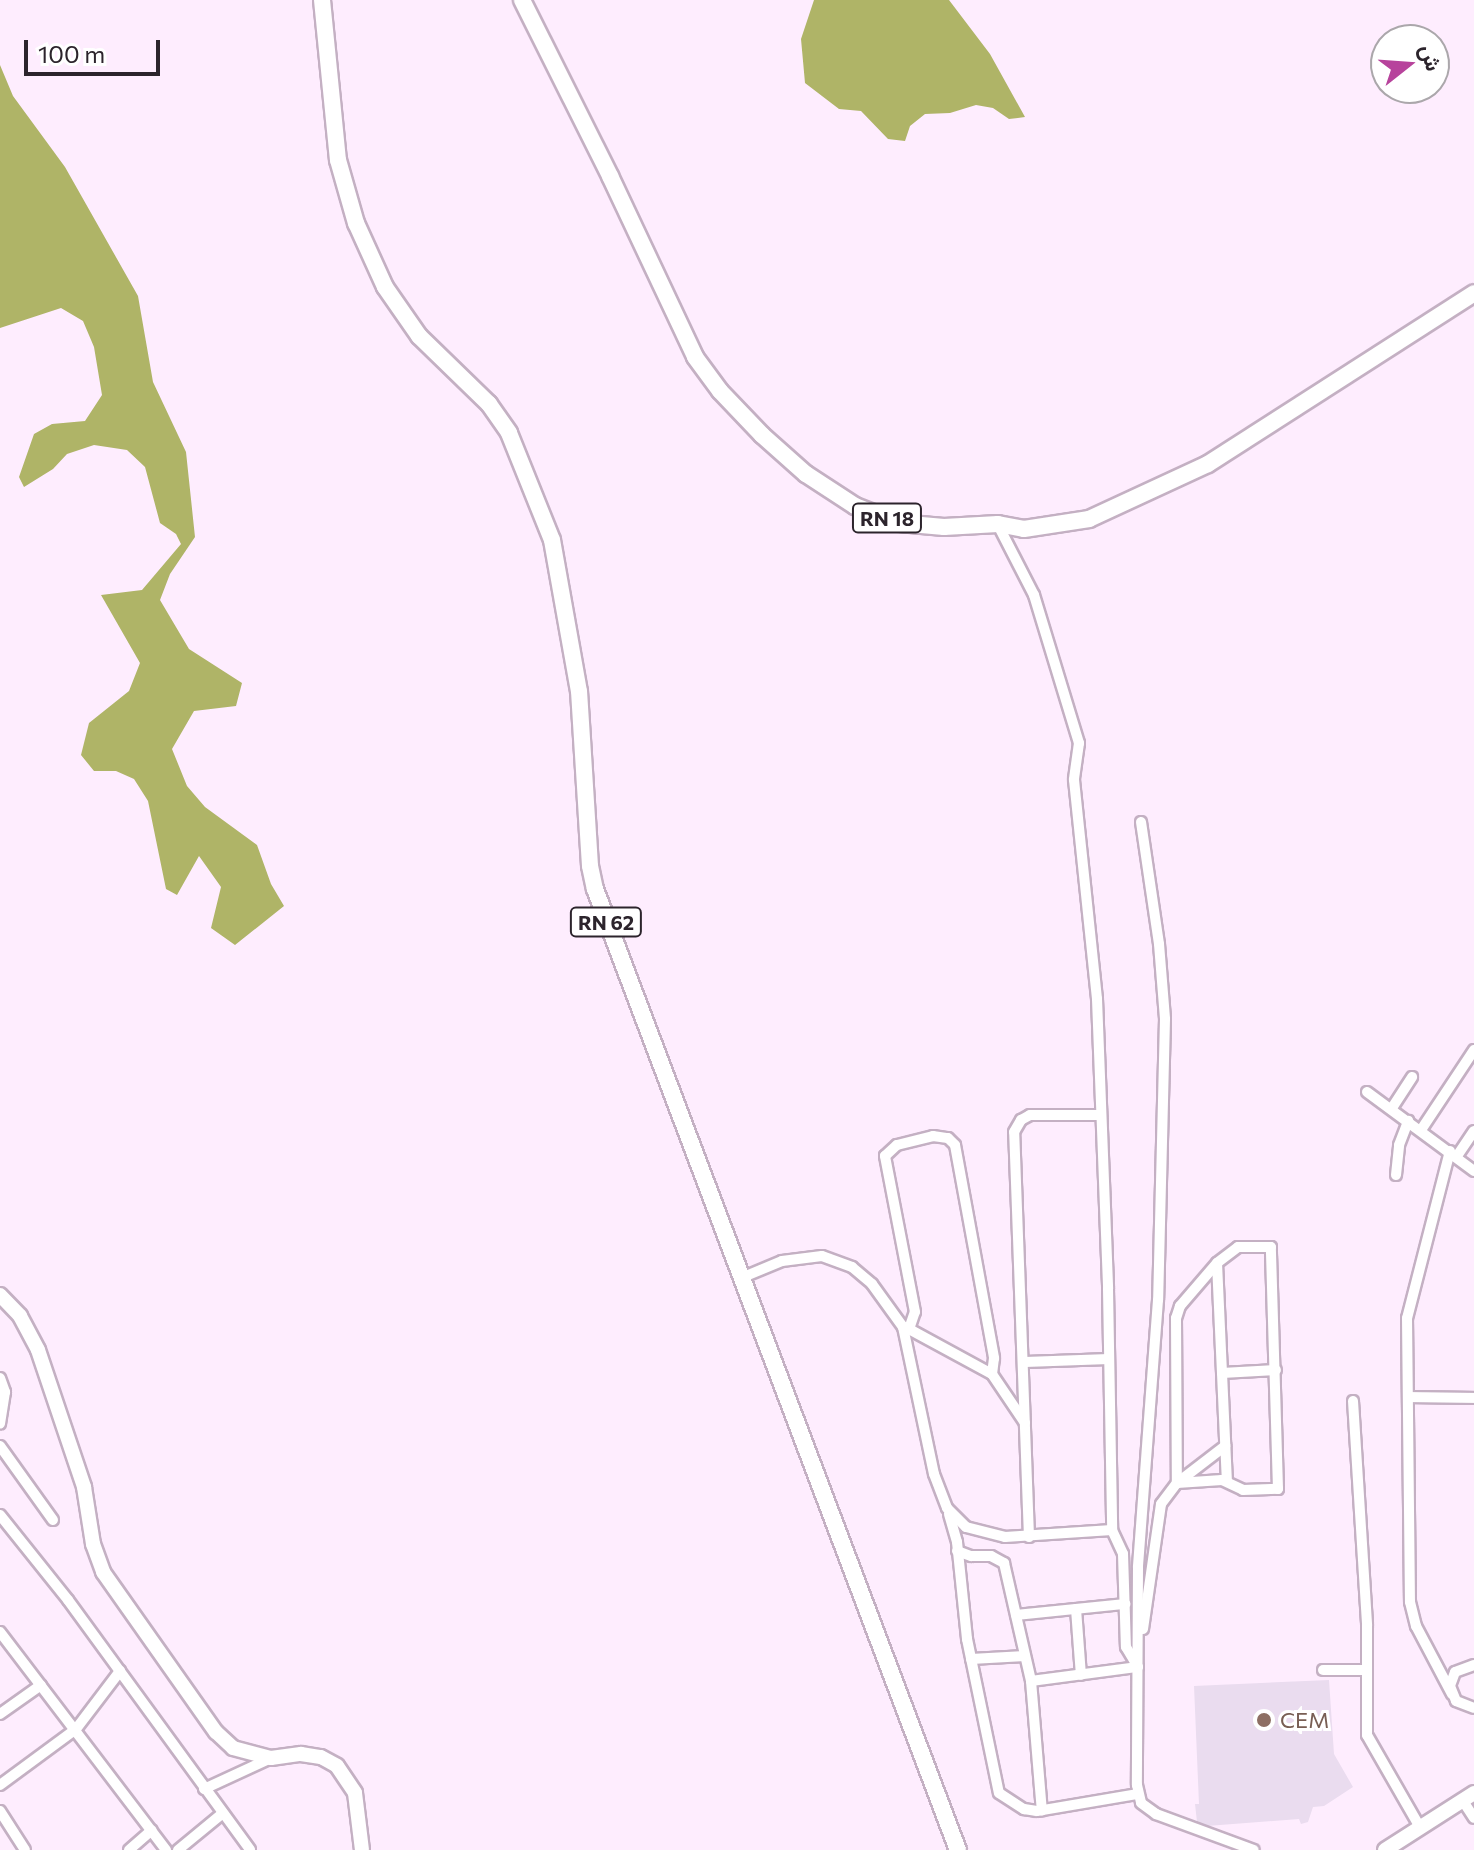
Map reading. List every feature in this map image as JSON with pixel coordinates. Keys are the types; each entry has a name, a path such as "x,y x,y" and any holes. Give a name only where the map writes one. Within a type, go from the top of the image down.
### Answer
{"main road":[{"name":"RN 62","path":"322,0 338,160 356,223 385,287 419,336 489,404 509,433 552,540 579,691 590,866 595,889 958,1850"},
{"name":"RN 18","path":"522,0 610,176 667,304 695,357 720,391 806,474 855,506 899,523 944,527 998,524 1024,529 1089,519 1208,464 1474,293"}],"street":[{"path":"998,524 1017,557 1040,609 1079,743 1074,780 1096,983 1112,1530 1123,1554 1126,1647 1138,1667"},
{"path":"1141,822 1159,944 1165,1019 1158,1300 1138,1567 1138,1794 1146,1809 1156,1814 1254,1850"},
{"path":"1421,1130 1474,1050"},
{"path":"1392,1108 1412,1077"},
{"path":"1367,1092 1474,1171"},
{"path":"1029,1537 1025,1362 1014,1132 1021,1120 1030,1115 1099,1115"},
{"path":"1396,1175 1399,1145 1408,1121"},
{"path":"1474,1131 1454,1154 1409,1307 1410,1602 1416,1626 1452,1694 1462,1705 1474,1708"},
{"path":"992,1374 994,1358 955,1145 948,1138 933,1136 897,1145 885,1156 915,1312 906,1328 934,1474 947,1508 957,1551 971,1659 996,1788 1024,1809 1042,1811 1138,1794"},
{"path":"1238,1247 1271,1247 1278,1489 1243,1490 1227,1481 1177,1483 1176,1318 1180,1306 1217,1263 1238,1247"},
{"path":"741,1278 792,1258 838,1259 863,1274 906,1328 992,1374 1025,1423"},
{"path":"1217,1263 1227,1481"},
{"path":"0,1295 20,1316 38,1350 84,1487 93,1544 103,1572 216,1732 233,1748 271,1758"},
{"path":"1025,1362 1109,1359"},
{"path":"1222,1373 1276,1370"},
{"path":"0,1378 5,1392 0,1424"},
{"path":"1411,1397 1474,1398"},
{"path":"1353,1401 1369,1740 1420,1827"},
{"path":"0,1446 53,1520"},
{"path":"1138,1667 1161,1504 1177,1483 1225,1446"},
{"path":"947,1508 966,1527 979,1534 1029,1537 1112,1530"},
{"path":"0,1515 120,1671 250,1850"},
{"path":"957,1551 971,1556 991,1556 1004,1563 1031,1681 1042,1811"},
{"path":"1016,1615 1125,1604"},
{"path":"1076,1609 1081,1675"},
{"path":"0,1632 4,1645 76,1729 166,1850"},
{"path":"971,1659 1025,1656"},
{"path":"1452,1694 1450,1686 1455,1672 1474,1665"},
{"path":"1031,1681 1138,1667"},
{"path":"1323,1670 1367,1670"},
{"path":"0,1785 76,1729 120,1671"},
{"path":"0,1714 41,1685"},
{"path":"204,1789 271,1758 301,1754 321,1757 337,1766 355,1793 362,1850"},
{"path":"1387,1849 1468,1797 1474,1818"},
{"path":"0,1811 25,1850"},
{"path":"178,1850 223,1813"},
{"path":"129,1850 152,1830"}],"shaded area":[{"name":"CEM","path":"1329,1680 1334,1754 1353,1787 1324,1806 1313,1807 1308,1822 1301,1824 1299,1819 1207,1826 1197,1822 1194,1686"}],"green space":[{"path":"814,0 949,0 990,54 1025,117 1009,119 993,108 976,105 950,113 925,114 910,126 905,141 888,139 861,111 839,109 805,83 801,39"},
{"path":"0,65 13,96 65,167 138,296 153,382 186,452 195,537 170,574 160,600 189,649 242,683 236,706 194,711 172,749 187,786 205,807 257,845 271,884 284,906 235,945 211,928 221,887 199,856 177,895 166,889 148,801 134,779 116,771 94,771 81,755 89,723 129,691 140,663 101,595 142,590 181,544 176,534 160,523 145,467 127,450 94,445 67,454 53,469 24,487 19,477 34,434 52,424 85,421 102,395 94,347 83,321 61,308 0,328"}],"place":[{"name":"CEM","path":"1264,1720"}]}
